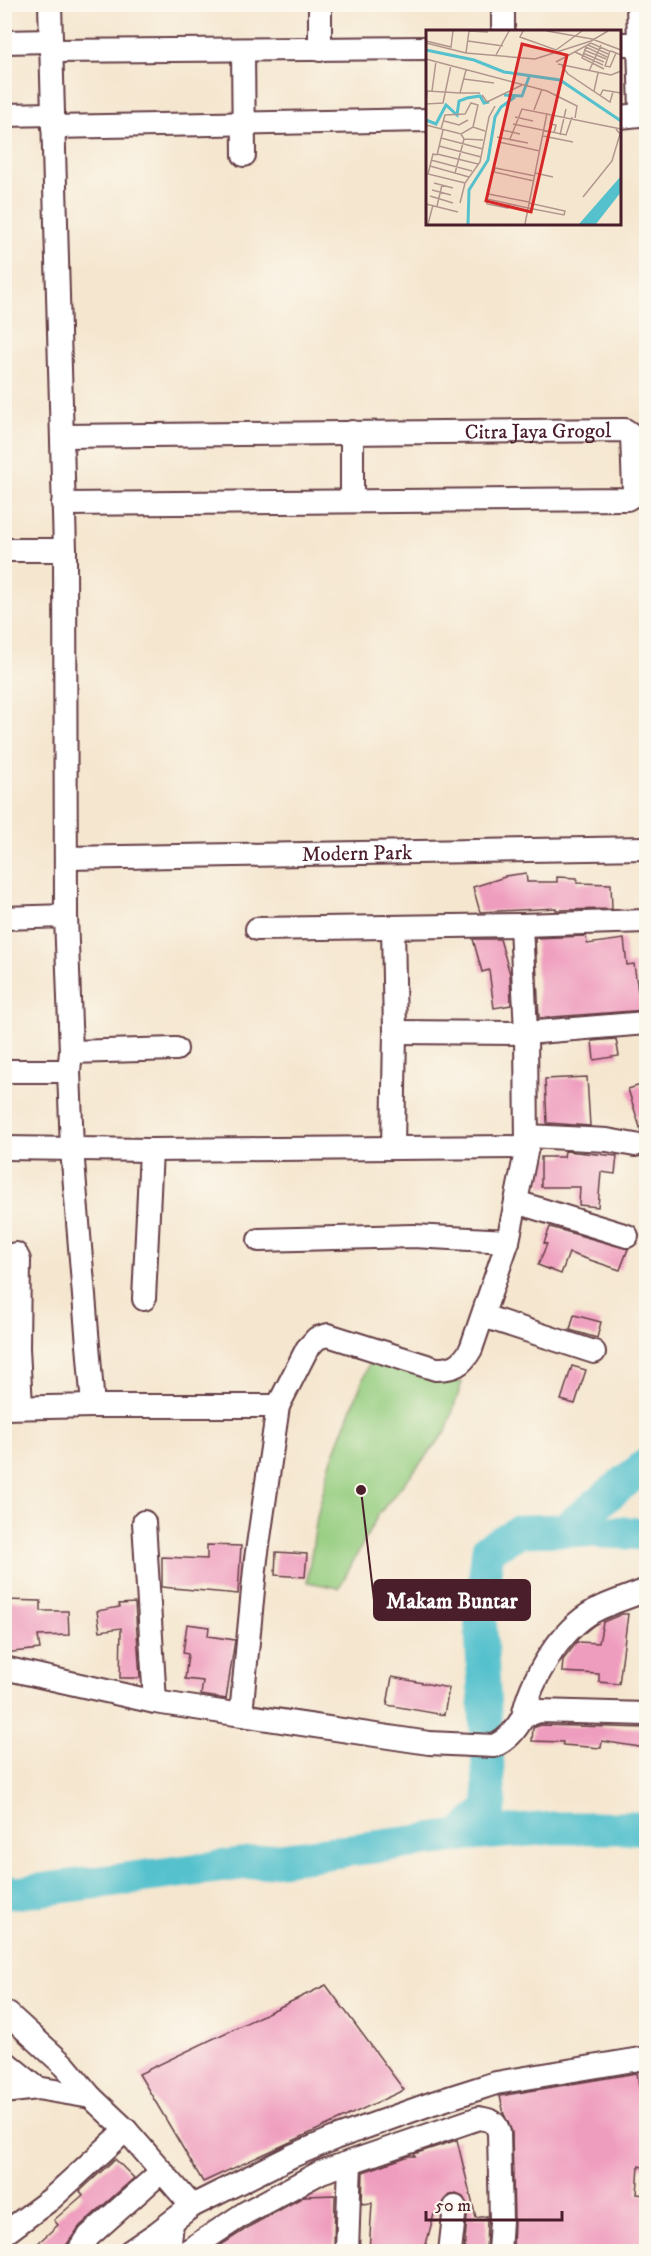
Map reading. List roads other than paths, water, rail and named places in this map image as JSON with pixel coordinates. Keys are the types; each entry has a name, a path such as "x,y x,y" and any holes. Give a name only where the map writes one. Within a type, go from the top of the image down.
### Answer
{"street":[{"path":"50,4 65,550 66,916 72,1149 93,1406"},
{"path":"320,4 320,50"},
{"path":"502,4 502,30"},
{"path":"621,117 634,117 641,111 629,44 638,4"},
{"path":"4,42 51,46 243,51 426,48"},
{"path":"243,51 244,155"},
{"path":"4,115 53,120 244,124 426,120"},
{"name":"Citra Jaya Grogol","path":"62,436 625,430 632,435 634,491 627,499 63,504"},
{"path":"352,432 352,501"},
{"path":"4,550 65,550"},
{"name":"Modern Park","path":"66,858 646,848"},
{"path":"4,918 66,916"},
{"path":"257,929 646,921"},
{"path":"241,1714 256,1559 278,1406 307,1348 317,1338 328,1335 423,1366 451,1369 464,1362 483,1316 508,1241 527,1142 526,1033 521,925"},
{"path":"393,927 395,1032 393,1147"},
{"path":"395,1032 526,1033 646,1023"},
{"path":"4,1071 176,1049"},
{"path":"4,1148 151,1150 393,1147 607,1140 635,1144"},
{"path":"144,1299 151,1150"},
{"path":"516,1202 627,1236"},
{"path":"259,1240 413,1236 508,1241"},
{"path":"4,1256 16,1254 19,1260 18,1348 13,1408 278,1406"},
{"path":"483,1316 594,1352"},
{"path":"144,1522 155,1702"},
{"path":"4,1668 155,1702 429,1743 494,1746 517,1729 535,1678 570,1629 594,1611 646,1590"},
{"path":"523,1717 539,1711 646,1714"},
{"path":"8,2014 65,2066 91,2097 126,2130 192,2206"},
{"path":"129,2252 172,2223 192,2206 292,2156 335,2138 496,2083 646,2058"},
{"path":"4,2061 38,2088"},
{"path":"4,2092 38,2088 91,2097"},
{"path":"186,2252 245,2213 321,2172 479,2118 490,2120 497,2125 499,2133 500,2252"},
{"path":"4,2234 51,2199 126,2130"},
{"path":"347,2252 350,2162"},
{"path":"78,2252 89,2236 162,2171"},
{"path":"450,2252 455,2207"},
{"path":"170,2252 172,2223"}],"waterway":[{"path":"564,1530 646,1465"},
{"path":"459,1836 490,1808 480,1612 488,1549 520,1531 564,1530 646,1534"},
{"path":"4,1890 15,1893 459,1836 553,1828 646,1828"}],"place":[{"name":"Makam Buntar","path":"361,1490"}]}
